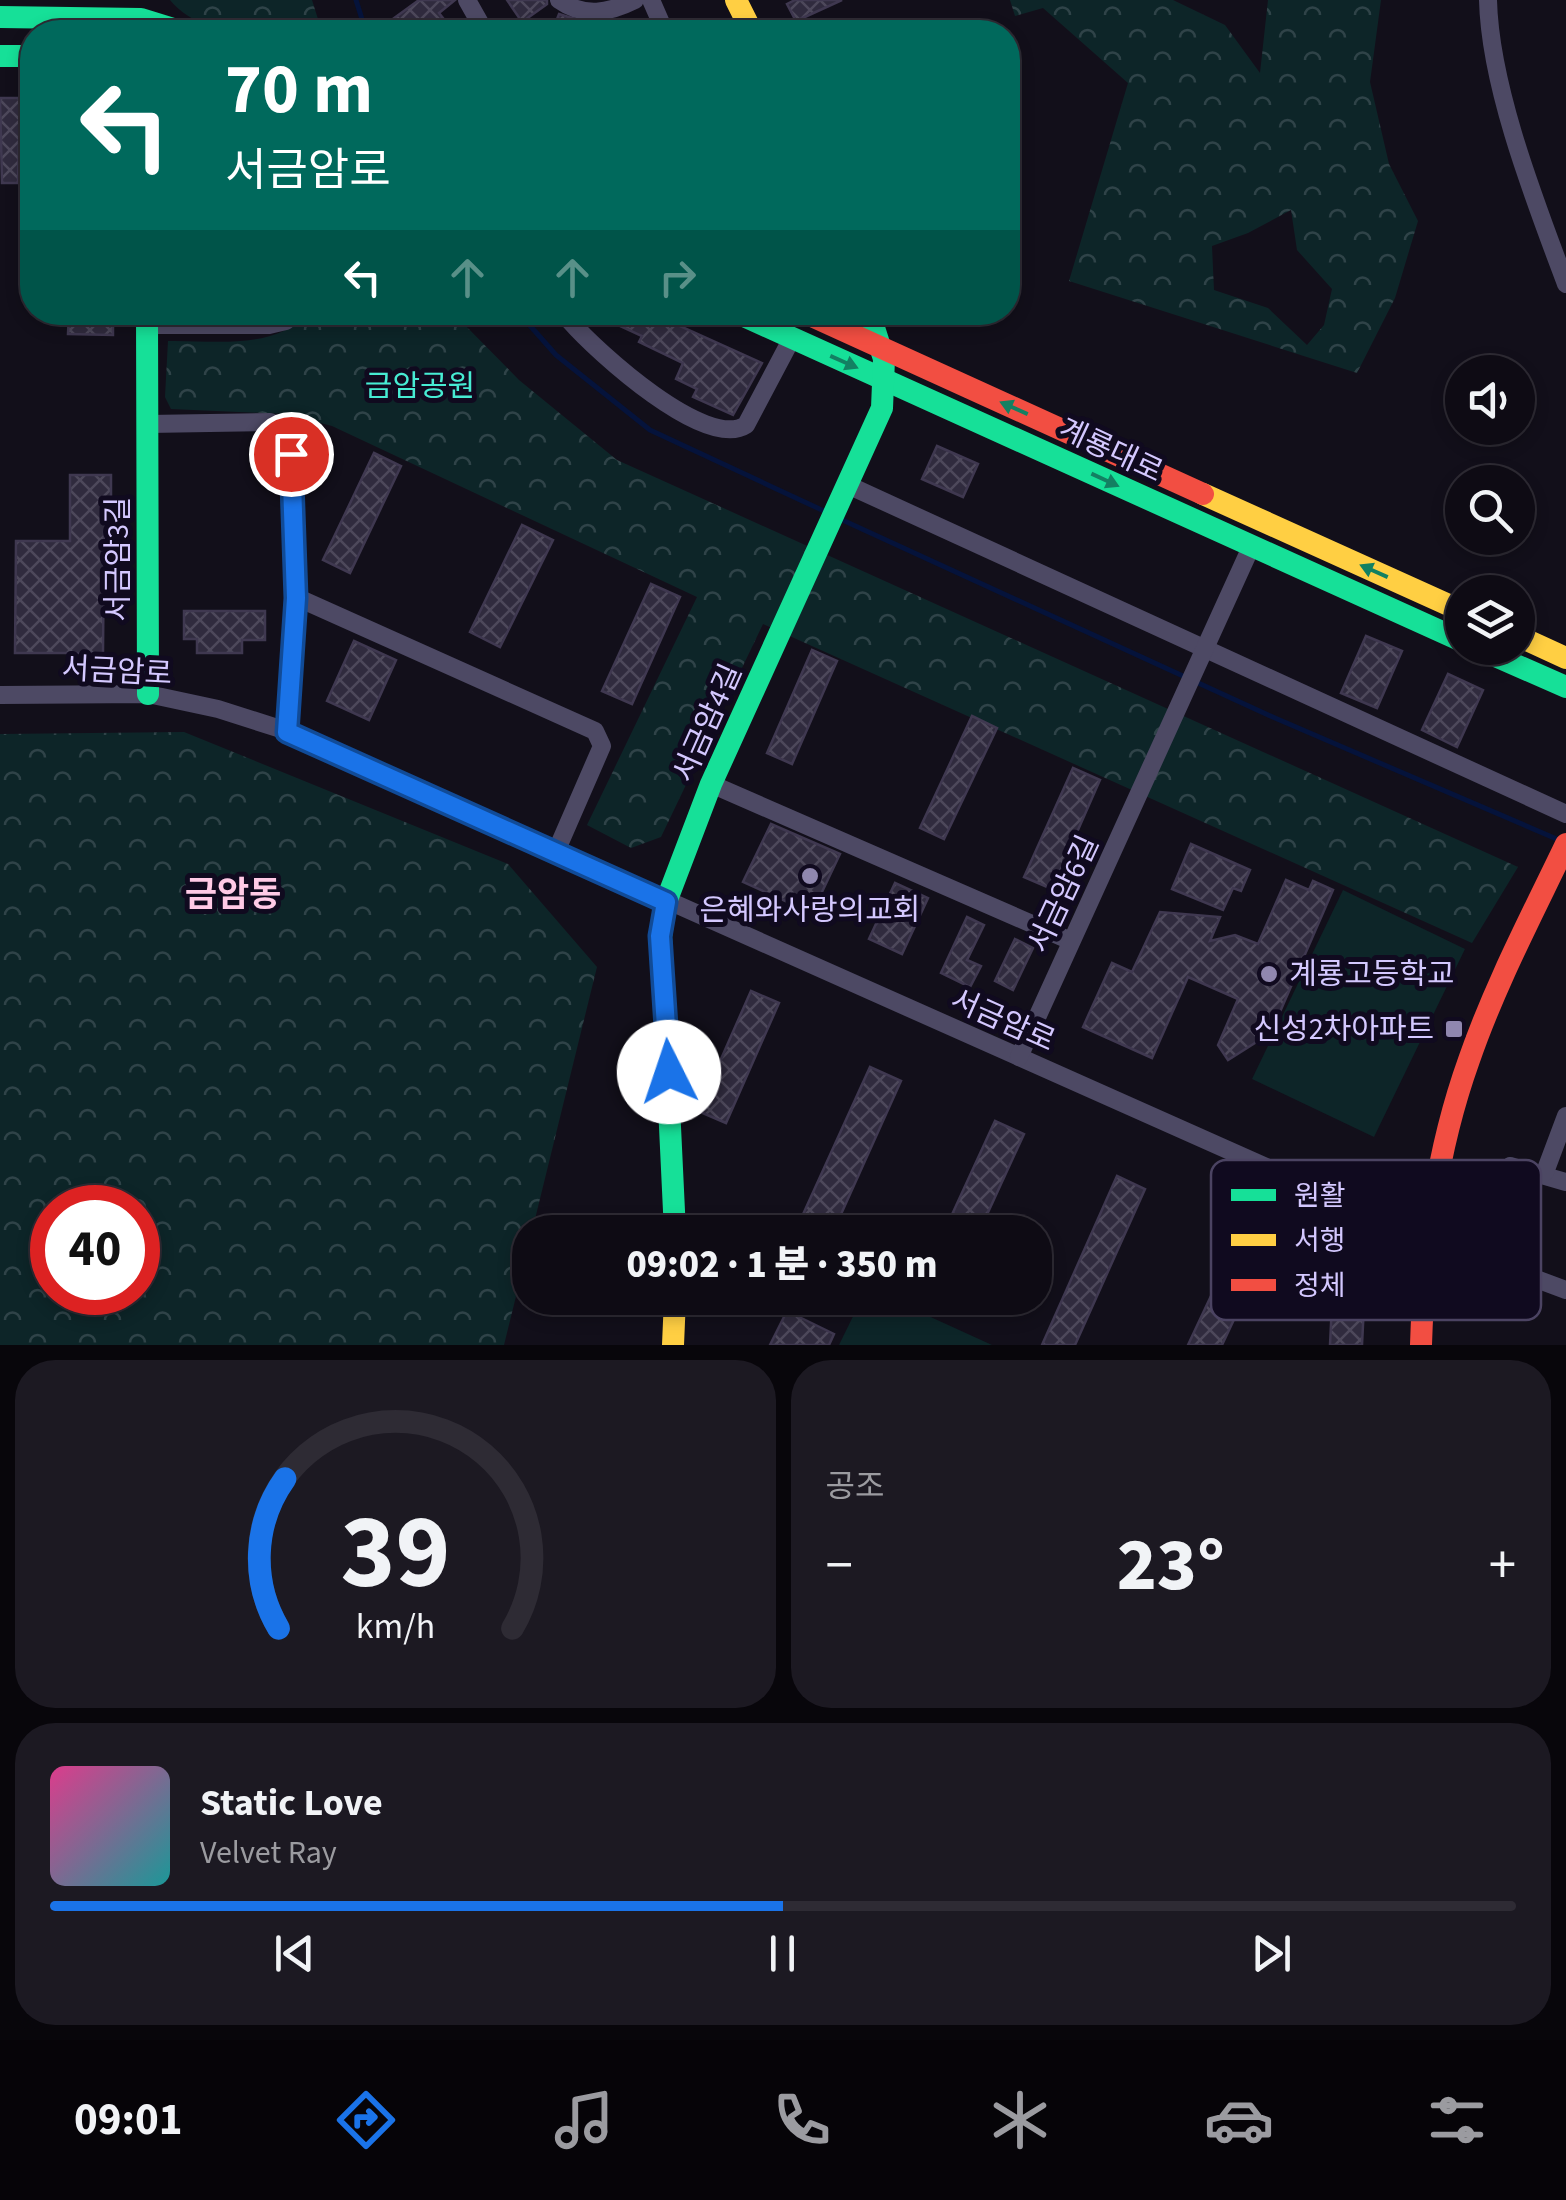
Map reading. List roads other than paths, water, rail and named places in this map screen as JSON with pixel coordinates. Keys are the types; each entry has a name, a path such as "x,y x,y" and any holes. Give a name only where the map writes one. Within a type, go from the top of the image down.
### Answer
{"street":[{"path":"558,0 591,12 614,11 634,0"},
{"path":"1488,0 1489,37 1539,212 1566,284"},
{"path":"0,17 141,17"},
{"name":"서금암3길","path":"147,325 148,694"},
{"path":"574,325 632,378 687,416 722,432 736,432 746,425 792,338"},
{"name":"계룡대로","path":"764,325 1445,634"},
{"name":"계룡대로","path":"831,325 1445,603"},
{"path":"874,325 884,349 889,382 848,490 1566,814"},
{"path":"148,424 270,422 287,430 296,598 287,732"},
{"name":"서금암4길","path":"674,1215 660,936 666,902 711,784 848,490"},
{"path":"1204,650 1250,548"},
{"path":"296,598 594,731 602,746 555,854"},
{"path":"1535,644 1566,658"},
{"name":"서금암6길","path":"1020,1058 1204,650"},
{"path":"1516,665 1566,687"},
{"name":"서금암로","path":"0,696 148,694 218,709 287,732 1250,1160"},
{"path":"711,784 1071,941"},
{"path":"1443,1160 1481,1026 1566,844"},
{"path":"1544,1172 1566,1116"},
{"path":"1541,1171 1566,1182"},
{"name":"서금암로","path":"1541,1281 1566,1290"},
{"path":"673,1345 674,1315"},
{"path":"1421,1345 1423,1320"}],"waterway":[{"path":"356,0 362,20"},
{"path":"529,325 556,355 650,430 824,511"},
{"path":"838,518 1275,718 1559,840"}],"place":[{"name":"은혜와사랑의교회","path":"810,876"},
{"name":"계룡고등학교","path":"1269,974"},
{"name":"신성2차아파트","path":"1454,1029"}],"district":[{"name":"금암동","path":"233,894"}],"park label":[{"name":"금암공원","path":"420,386"}]}
